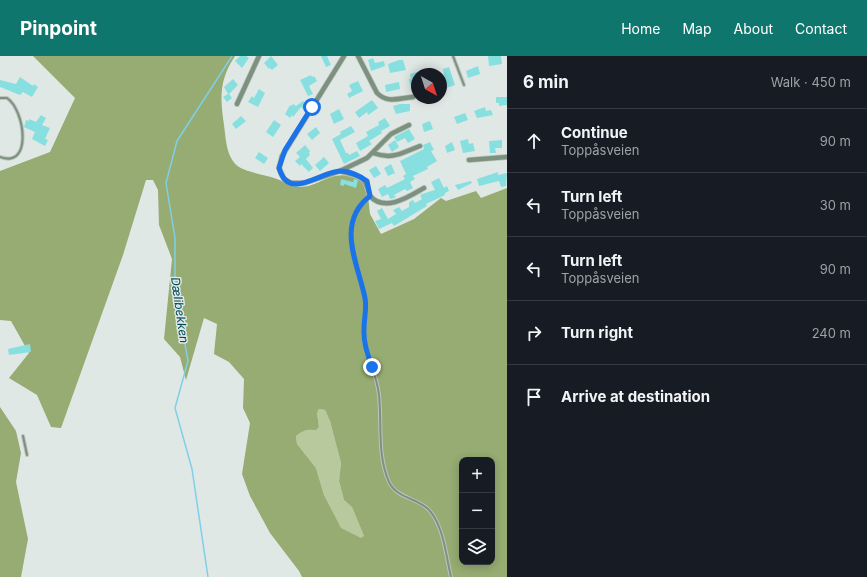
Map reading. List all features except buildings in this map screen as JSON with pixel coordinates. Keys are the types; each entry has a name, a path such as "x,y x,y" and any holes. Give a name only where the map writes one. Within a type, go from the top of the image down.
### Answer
{"street":[{"path":"237,104 259,56"},
{"path":"344,56 285,150 279,168 284,179 296,184 304,183 340,171 373,153 391,134 409,125"},
{"path":"358,56 382,98 390,100 411,97"},
{"path":"373,153 386,158 420,146"},
{"path":"469,160 507,157"},
{"path":"340,171 363,178 367,181 370,196 376,201 396,202 424,188"}],"lane":[{"path":"453,56 464,85"},
{"path":"0,98 7,98 16,108 23,132 23,141 17,154 12,158 7,159 0,157"},
{"path":"370,196 355,215 351,229 351,239 352,251 365,298 364,339 378,383 381,444 386,474 392,488 426,508 436,520 451,577"},
{"path":"23,436 27,455"}],"green space":[{"path":"33,56 235,56 223,81 222,106 226,142 229,153 231,159 242,169 274,178 297,187 306,186 341,175 361,179 367,187 370,214 381,234 414,219 441,198 446,201 476,191 481,198 507,188 507,577 302,577 270,533 250,496 242,474 250,423 243,408 244,379 229,362 214,354 217,324 204,318 186,380 180,357 164,339 172,259 159,225 158,190 153,180 146,180 123,255 61,428 51,427 37,395 9,378 29,353 11,321 0,320 0,171 50,152 75,98","holes":["319,409 325,410 330,421 341,463 339,481 344,500 352,507 364,536 361,538 341,528 324,495 316,468 297,444 296,436 298,434 306,430 316,430 319,427 317,413"]},
{"path":"0,407 16,431 21,453 16,482 28,539 21,577 0,577"},
{"path":"319,409 325,410 330,421 341,463 339,481 344,500 352,507 364,536 361,539 341,529 324,495 316,468 297,444 296,436 300,432 319,427 317,413"}],"waterway":[{"name":"Dælibekken","path":"208,577 192,469 175,408 188,361 175,288 175,238 166,183 177,141 232,56"}],"route":[{"path":"312,107 285,150 279,168 284,179 296,184 301,184 340,171 357,175 367,181 370,196 366,199 355,215 351,229 351,239 352,251 365,298 366,310 364,339 372,367"}]}
